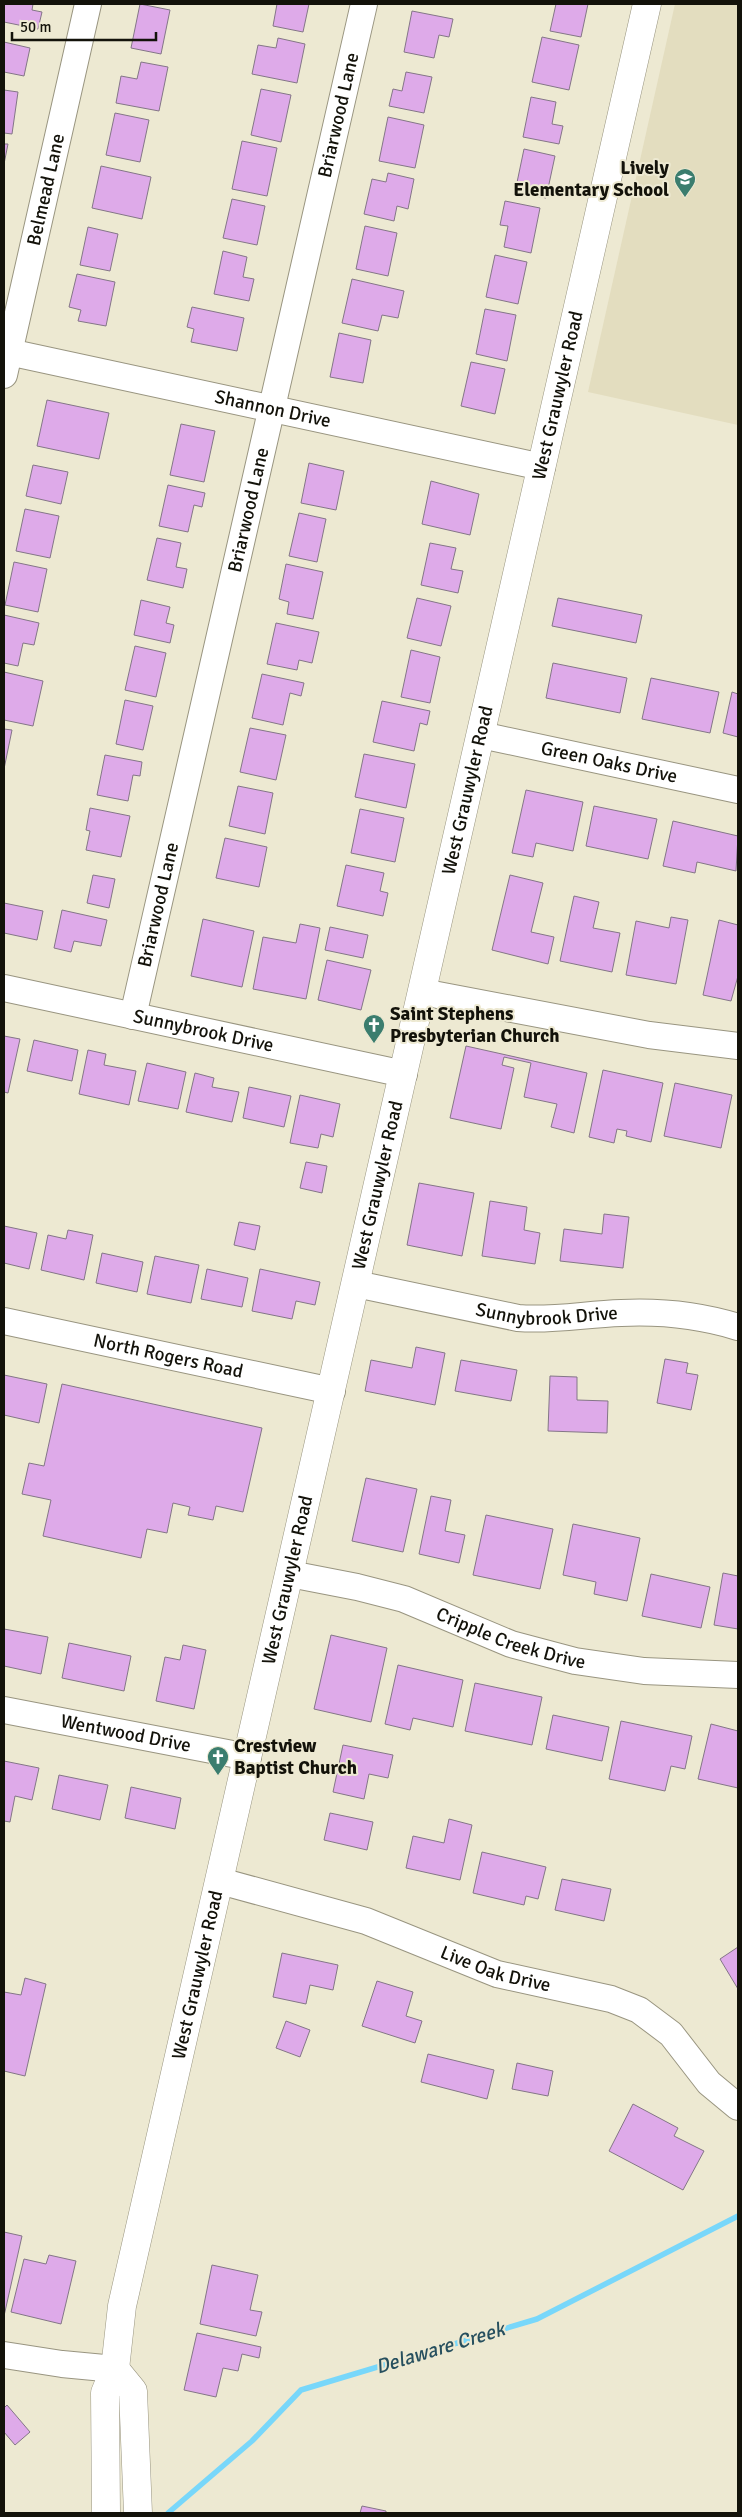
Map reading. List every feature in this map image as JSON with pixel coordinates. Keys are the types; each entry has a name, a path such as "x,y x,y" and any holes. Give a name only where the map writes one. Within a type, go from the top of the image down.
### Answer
{"main road":[{"name":"West Grauwyler Road","path":"106,2513 105,2393 115,2369 122,2306 647,4"},
{"path":"115,2369 134,2391 138,2513"}],"street":[{"name":"Belmead Lane","path":"6,359 88,4"},
{"name":"Briarwood Lane","path":"133,1016 364,4"},
{"name":"Shannon Drive","path":"6,359 272,410 542,467"},
{"name":"Green Oaks Drive","path":"481,735 738,790"},
{"name":"Sunnybrook Drive","path":"4,988 404,1074"},
{"path":"422,992 649,1035 738,1046"},
{"name":"Sunnybrook Drive","path":"356,1284 518,1318 544,1320 619,1313 659,1312 704,1317 738,1327"},
{"name":"North Rogers Road","path":"4,1321 332,1391"},
{"name":"Cripple Creek Drive","path":"290,1574 404,1599 511,1644 575,1661 644,1671 738,1675"},
{"name":"Wentwood Drive","path":"4,1710 248,1757"},
{"name":"Live Oak Drive","path":"220,1881 366,1921 497,1974 611,1999 639,2010 671,2034 709,2083 738,2108"},
{"path":"4,2355 62,2364 115,2369"}],"shaded area":[{"name":"Lively Elementary School","path":"675,4 738,4 738,425 588,392"}],"building":[{"path":"4,4 33,4 32,10 42,12 38,29 4,22"},
{"path":"140,4 170,10 161,54 131,48"},
{"path":"277,4 309,4 303,32 273,26"},
{"path":"556,4 588,4 581,37 550,31"},
{"path":"412,11 453,19 449,37 439,35 434,58 404,52"},
{"path":"542,37 579,45 569,90 532,82"},
{"path":"278,38 305,44 297,83 252,74 258,45 276,48"},
{"path":"4,42 30,48 24,76 4,72"},
{"path":"141,62 168,67 159,111 116,103 121,76 137,79"},
{"path":"406,72 432,77 424,113 389,106 393,89 402,91"},
{"path":"261,89 291,95 281,142 251,135"},
{"path":"4,90 18,92 12,134 4,133"},
{"path":"531,97 556,102 552,124 563,126 559,144 523,137"},
{"path":"115,113 149,120 140,162 106,155"},
{"path":"388,117 424,125 415,168 379,161"},
{"path":"242,141 277,148 267,196 232,189"},
{"path":"4,144 8,144 4,164"},
{"path":"524,149 555,156 546,198 515,192"},
{"path":"101,166 151,177 142,219 92,208"},
{"path":"388,173 414,179 408,209 397,206 394,221 364,214 372,179 386,182"},
{"path":"232,199 265,206 257,245 223,238"},
{"path":"505,201 540,208 531,253 504,247 508,226 500,225"},
{"path":"365,226 397,233 388,276 356,269"},
{"path":"88,227 118,234 110,271 80,265"},
{"path":"223,251 247,257 243,277 254,279 249,301 214,294"},
{"path":"495,255 527,262 518,304 486,297"},
{"path":"77,274 115,282 106,326 78,321 81,310 69,307"},
{"path":"352,279 404,291 398,318 382,315 378,331 342,323"},
{"path":"192,307 244,318 237,351 191,342 194,329 187,327"},
{"path":"485,309 516,315 507,361 476,354"},
{"path":"339,333 371,340 363,383 330,377"},
{"path":"471,362 505,369 495,414 461,406"},
{"path":"47,400 109,413 99,459 37,446"},
{"path":"181,424 215,431 204,482 170,475"},
{"path":"309,463 344,471 336,510 301,503"},
{"path":"33,465 68,472 61,504 26,496"},
{"path":"431,481 479,494 470,535 422,524"},
{"path":"168,485 205,493 202,507 194,505 188,532 159,526"},
{"path":"25,509 59,516 50,558 16,551"},
{"path":"299,513 326,519 317,562 289,556"},
{"path":"157,538 181,543 176,567 187,569 183,588 147,580"},
{"path":"430,543 456,548 451,569 463,571 458,593 421,585"},
{"path":"14,562 47,569 38,612 5,605"},
{"path":"286,564 323,572 313,619 287,614 289,602 279,599"},
{"path":"417,598 451,606 441,646 407,638"},
{"path":"558,598 642,615 636,643 552,626"},
{"path":"141,600 170,607 166,623 174,625 170,643 134,635"},
{"path":"4,615 39,623 34,645 23,643 18,666 4,663"},
{"path":"276,623 319,632 312,663 299,660 297,670 267,664"},
{"path":"135,646 166,653 156,697 125,690"},
{"path":"411,650 440,657 430,703 401,697"},
{"path":"553,663 627,678 620,713 546,698"},
{"path":"4,672 43,681 33,726 4,720"},
{"path":"262,674 304,683 301,696 290,693 283,725 252,718"},
{"path":"651,678 719,692 710,733 642,719"},
{"path":"732,692 738,694 738,737 723,733"},
{"path":"125,700 153,706 143,750 116,744"},
{"path":"382,701 430,711 427,725 420,723 414,751 373,742"},
{"path":"250,728 286,735 276,780 240,772"},
{"path":"4,729 12,730 4,769"},
{"path":"364,754 415,764 406,808 355,797"},
{"path":"105,755 142,762 140,776 133,775 128,801 97,795"},
{"path":"238,786 273,793 265,834 229,826"},
{"path":"526,790 583,802 573,851 536,843 533,857 512,853"},
{"path":"594,806 657,819 648,859 586,846"},
{"path":"90,808 130,816 121,857 86,850 90,831 86,830"},
{"path":"360,809 404,818 395,862 351,853"},
{"path":"673,821 738,836 736,871 697,862 695,873 663,866"},
{"path":"225,838 267,847 259,887 216,878"},
{"path":"346,865 384,873 380,891 388,893 383,916 337,906"},
{"path":"93,875 115,879 109,908 87,903"},
{"path":"510,875 543,883 531,932 554,937 548,964 492,950"},
{"path":"574,896 599,902 593,928 620,933 612,972 560,961"},
{"path":"4,903 43,911 37,940 4,933"},
{"path":"62,910 107,920 101,946 74,941 71,952 54,948"},
{"path":"671,917 688,920 676,984 626,975 636,921 669,928"},
{"path":"203,919 254,931 242,987 191,976"},
{"path":"719,920 738,925 738,976 731,1001 703,995"},
{"path":"300,924 320,928 306,999 253,989 263,937 296,943"},
{"path":"330,927 368,935 363,958 325,950"},
{"path":"327,960 371,970 361,1010 318,1000"},
{"path":"4,1036 20,1039 8,1093 4,1092"},
{"path":"34,1040 78,1050 72,1081 27,1071"},
{"path":"466,1046 587,1073 574,1133 551,1127 557,1104 524,1097 531,1063 504,1057 502,1065 514,1068 501,1129 450,1118"},
{"path":"88,1050 106,1054 104,1065 136,1071 129,1105 79,1094"},
{"path":"147,1063 186,1072 178,1109 138,1101"},
{"path":"603,1070 663,1083 651,1142 626,1136 627,1131 617,1129 614,1143 589,1137"},
{"path":"195,1073 214,1078 212,1087 239,1092 232,1122 186,1112"},
{"path":"675,1083 732,1095 721,1148 664,1136"},
{"path":"249,1087 291,1096 284,1127 243,1118"},
{"path":"300,1095 340,1104 333,1137 321,1134 318,1148 290,1143"},
{"path":"306,1162 327,1166 322,1193 300,1188"},
{"path":"419,1183 474,1193 462,1256 407,1245"},
{"path":"490,1201 527,1207 524,1230 540,1233 535,1264 482,1256"},
{"path":"604,1214 629,1217 623,1268 560,1261 564,1229 602,1234"},
{"path":"239,1222 260,1226 255,1250 234,1245"},
{"path":"4,1226 37,1233 29,1269 4,1263"},
{"path":"68,1230 93,1235 84,1280 41,1270 48,1235 66,1239"},
{"path":"102,1253 143,1262 137,1292 96,1283"},
{"path":"155,1256 199,1265 191,1303 147,1294"},
{"path":"207,1269 248,1278 242,1307 201,1299"},
{"path":"260,1269 320,1282 315,1305 296,1301 292,1319 252,1311"},
{"path":"416,1347 445,1353 435,1405 365,1391 371,1360 412,1368"},
{"path":"665,1359 688,1363 686,1373 698,1375 691,1410 657,1403"},
{"path":"461,1360 517,1370 511,1401 455,1391"},
{"path":"4,1375 47,1384 39,1423 4,1415"},
{"path":"550,1376 577,1377 577,1400 608,1401 607,1433 548,1431"},
{"path":"62,1384 262,1428 243,1512 216,1506 213,1520 188,1515 190,1507 173,1503 167,1533 147,1529 141,1558 43,1536 51,1500 22,1494 29,1463 44,1466"},
{"path":"366,1478 417,1489 403,1552 352,1541"},
{"path":"431,1496 451,1500 445,1531 465,1535 459,1563 419,1554"},
{"path":"486,1515 553,1529 540,1589 473,1575"},
{"path":"573,1524 640,1538 627,1601 594,1594 596,1582 563,1575"},
{"path":"723,1573 738,1576 738,1629 714,1625"},
{"path":"651,1574 710,1587 701,1628 642,1616"},
{"path":"4,1629 48,1637 41,1674 4,1666"},
{"path":"331,1635 387,1648 371,1722 314,1709"},
{"path":"69,1643 131,1656 124,1691 62,1678"},
{"path":"183,1645 206,1650 194,1709 156,1701 165,1657 180,1660"},
{"path":"398,1665 463,1680 453,1727 413,1718 410,1730 385,1724"},
{"path":"475,1683 542,1697 532,1745 465,1731"},
{"path":"553,1715 609,1727 602,1761 546,1749"},
{"path":"621,1721 692,1736 685,1769 671,1766 665,1791 609,1779"},
{"path":"711,1724 738,1731 738,1788 698,1779"},
{"path":"343,1745 393,1755 388,1778 369,1774 364,1799 333,1792"},
{"path":"4,1761 39,1768 32,1800 15,1796 10,1822 4,1821"},
{"path":"59,1775 108,1785 100,1820 52,1809"},
{"path":"131,1787 181,1798 175,1829 125,1818"},
{"path":"330,1813 373,1822 367,1850 324,1840"},
{"path":"449,1819 472,1825 460,1880 406,1868 413,1836 444,1843"},
{"path":"482,1852 546,1867 538,1899 526,1896 524,1905 473,1893"},
{"path":"562,1879 611,1889 604,1921 555,1910"},
{"path":"738,1947 738,1989 720,1959"},
{"path":"282,1953 338,1965 333,1990 310,1985 306,2004 273,1997"},
{"path":"25,1978 46,1984 25,2076 4,2071 4,1992 21,1995"},
{"path":"377,1981 413,1992 406,2016 422,2021 415,2043 362,2026"},
{"path":"286,2021 310,2030 300,2057 276,2048"},
{"path":"428,2054 494,2070 487,2099 421,2082"},
{"path":"517,2063 553,2071 548,2096 512,2089"},
{"path":"633,2104 678,2128 674,2136 704,2151 683,2190 609,2151"},
{"path":"4,2232 22,2236 4,2316"},
{"path":"49,2255 76,2261 61,2324 11,2312 24,2259 46,2264"},
{"path":"212,2265 258,2275 250,2310 262,2312 256,2336 200,2324"},
{"path":"197,2333 261,2347 259,2358 242,2354 238,2371 223,2368 216,2397 184,2390"},
{"path":"7,2405 30,2432 15,2445 4,2432 4,2408"},
{"path":"362,2506 386,2511 386,2513 360,2513"}],"waterway":[{"name":"Delaware Creek","path":"168,2513 252,2441 301,2390 537,2319 738,2216"}],"place":[{"name":"Lively Elementary School","path":"685,198"},
{"name":"Saint Stephens Presbyterian Church","path":"374,1044"},
{"name":"Crestview Baptist Church","path":"218,1776"}]}
